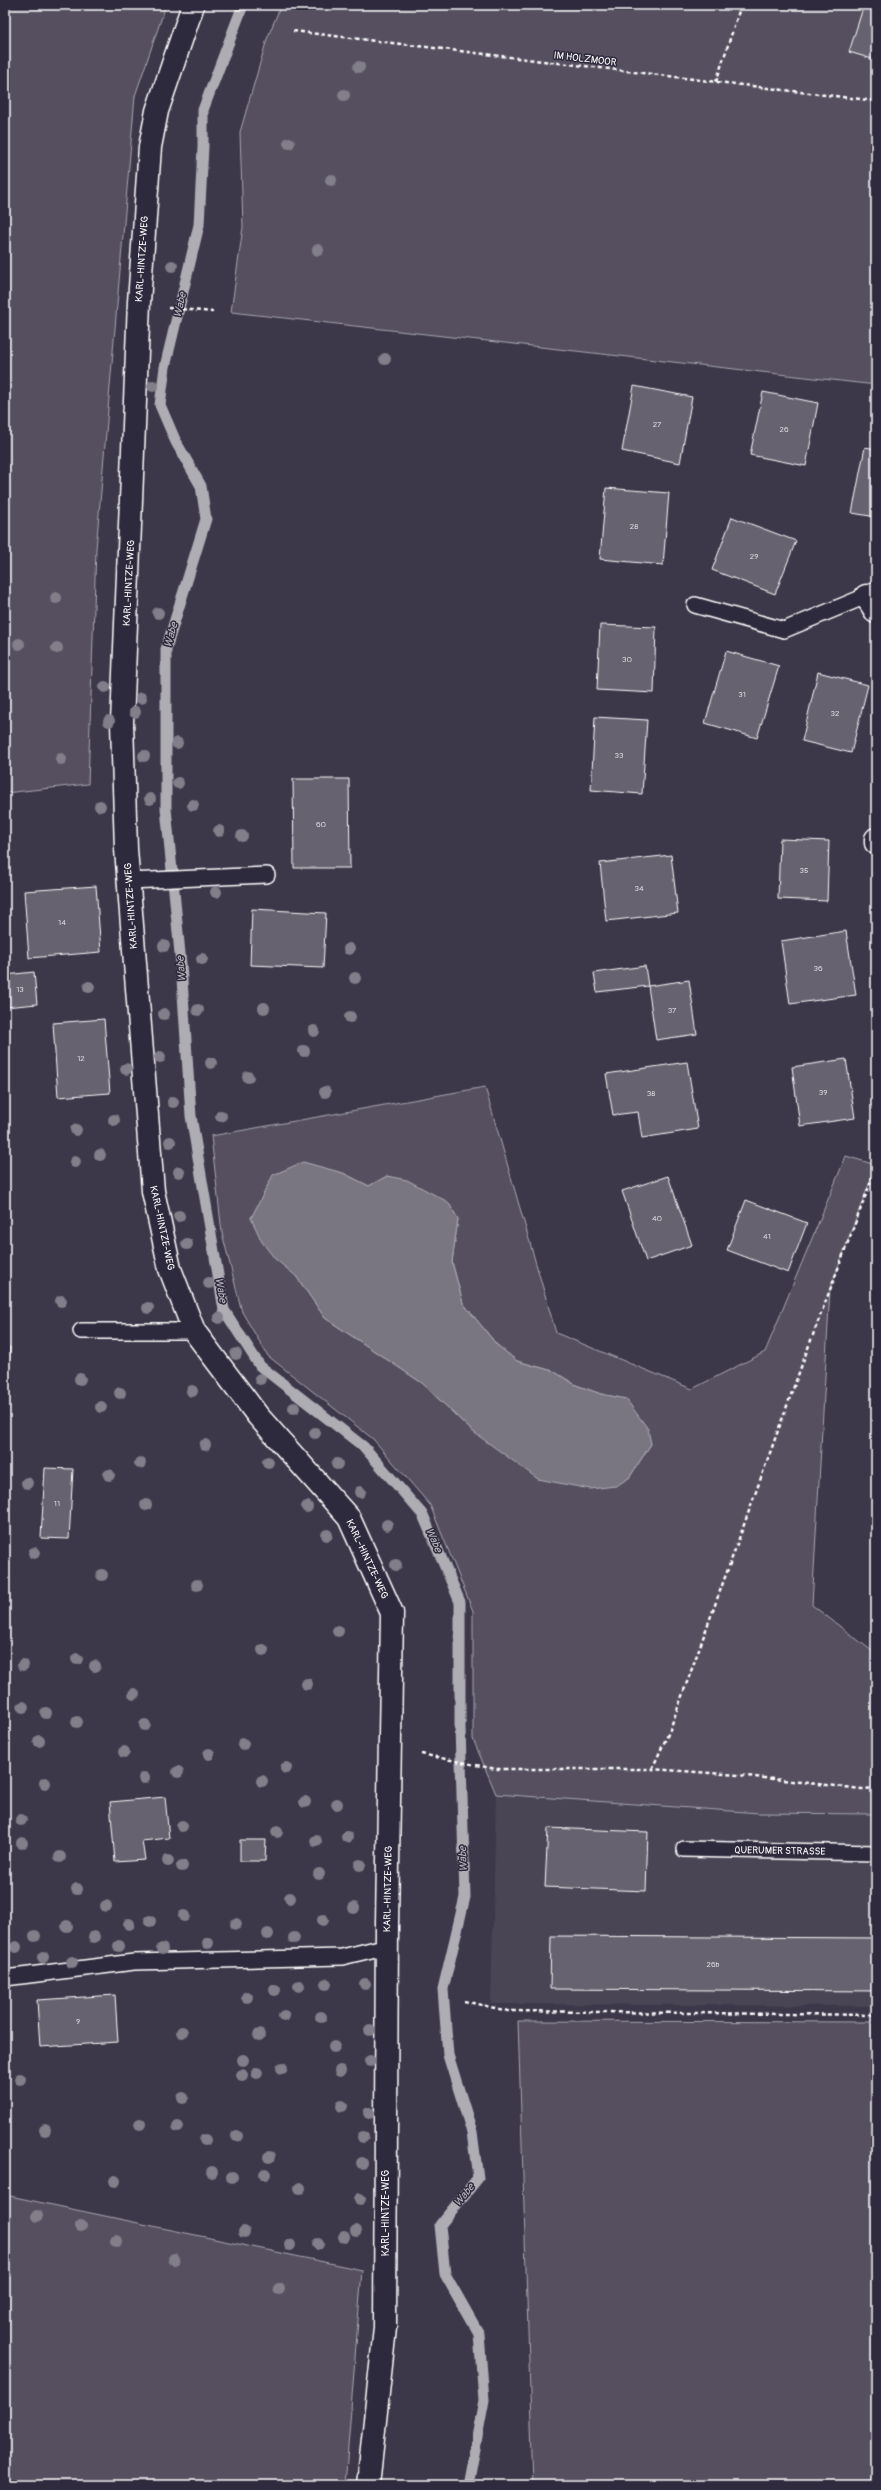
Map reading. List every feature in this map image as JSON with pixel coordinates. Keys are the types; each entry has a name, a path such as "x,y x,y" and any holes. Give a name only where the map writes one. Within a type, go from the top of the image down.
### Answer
{"street":[{"name":"KARL-HINTZE-WEG","path":"193,5 158,111 150,155 139,302 122,723 129,881 153,1191 170,1269 194,1331 258,1416 349,1518 392,1613 385,2328 368,2485"}],"lane":[{"path":"695,605 784,630 873,599"},
{"path":"129,881 267,875"},
{"path":"81,1331 194,1331"},
{"name":"QUERUMER STRASSE","path":"684,1849 876,1853"},
{"path":"5,1978 134,1962 342,1957 388,1946"}],"path":[{"path":"716,82 741,5"},
{"name":"IM HOLZMOOR","path":"293,32 876,101"},
{"path":"167,308 213,312"},
{"path":"652,1770 669,1732 802,1363 876,1168"},
{"path":"433,1757 496,1770 652,1770 738,1774 862,1789 876,1788"},
{"path":"464,2001 508,2011 876,2015"}],"shaded area":[{"path":"5,5 166,5 135,96 96,549 88,784 5,793"},
{"path":"281,5 876,5 876,385 231,312 243,227 240,132 267,39"},
{"path":"485,1087 556,1333 692,1389 765,1352 846,1156 876,1165 830,1289 812,1605 876,1654 876,1814 759,1813 496,1794 473,1739 473,1611 430,1505 373,1439 268,1356 242,1312 222,1233 211,1136","holes":["343,1173 369,1186 387,1176 448,1202 458,1219 452,1262 463,1303 497,1345 517,1361 553,1371 576,1385 601,1394 626,1399 651,1444 629,1478 472,1431 422,1383 325,1318 296,1276 251,1218 263,1197"]},
{"path":"303,1162 343,1173 369,1186 387,1176 407,1180 448,1202 458,1219 452,1262 463,1303 497,1345 517,1361 553,1371 576,1385 601,1394 626,1399 648,1429 651,1444 629,1478 616,1486 590,1489 538,1479 472,1431 422,1383 325,1318 296,1276 275,1259 262,1242 251,1218 273,1175"},
{"path":"496,1794 759,1813 876,1814 876,2006 491,2004"},
{"path":"518,2021 876,2022 876,2485 533,2485"},
{"path":"5,2195 362,2270 345,2485 5,2485"}],"building":[{"path":"864,5 876,5 876,60 849,52"},
{"path":"634,386 692,397 680,463 622,451"},
{"path":"763,392 818,403 806,466 750,455"},
{"path":"865,447 876,449 876,517 852,513"},
{"path":"606,488 669,493 663,565 600,559"},
{"path":"732,517 796,541 775,594 712,570"},
{"path":"600,625 656,627 654,693 597,690"},
{"path":"726,651 779,666 757,738 705,723"},
{"path":"818,672 868,685 851,753 802,741"},
{"path":"595,717 647,720 642,794 591,790"},
{"path":"293,779 349,779 350,868 294,868"},
{"path":"780,839 829,841 827,901 778,899"},
{"path":"671,855 678,913 606,921 600,863"},
{"path":"96,886 101,952 29,958 24,891"},
{"path":"252,909 326,913 323,968 250,965"},
{"path":"846,931 856,995 790,1004 781,941"},
{"path":"645,966 648,986 597,992 594,973"},
{"path":"34,972 37,1004 5,1007 5,975"},
{"path":"689,980 697,1034 656,1040 648,986"},
{"path":"104,1019 110,1093 58,1097 53,1023"},
{"path":"846,1059 855,1118 800,1126 792,1067"},
{"path":"687,1062 698,1129 642,1138 638,1112 613,1115 606,1074"},
{"path":"668,1176 692,1245 646,1261 622,1191"},
{"path":"746,1200 807,1223 788,1273 727,1250"},
{"path":"5,1347 10,1347 6,1424 5,1424"},
{"path":"876,1442 876,1487 872,1487"},
{"path":"45,1468 73,1469 69,1539 41,1538"},
{"path":"165,1797 169,1838 142,1841 145,1860 115,1862 110,1802"},
{"path":"548,1828 648,1832 646,1891 545,1887"},
{"path":"240,1840 266,1840 265,1861 240,1861"},
{"path":"551,1936 876,1938 876,1991 550,1989"},
{"path":"115,1995 118,2042 40,2047 37,2000"}],"waterway":[{"name":"Wabe","path":"243,5 203,110 203,147 199,225 165,367 160,405 176,442 201,486 206,519 166,649 166,808 181,964 191,1116 224,1310 260,1366 364,1447 423,1515 460,1602 460,1727 465,1897 443,1989 448,2055 472,2132 478,2178 440,2225 445,2274 479,2334 484,2400 468,2485"}]}
